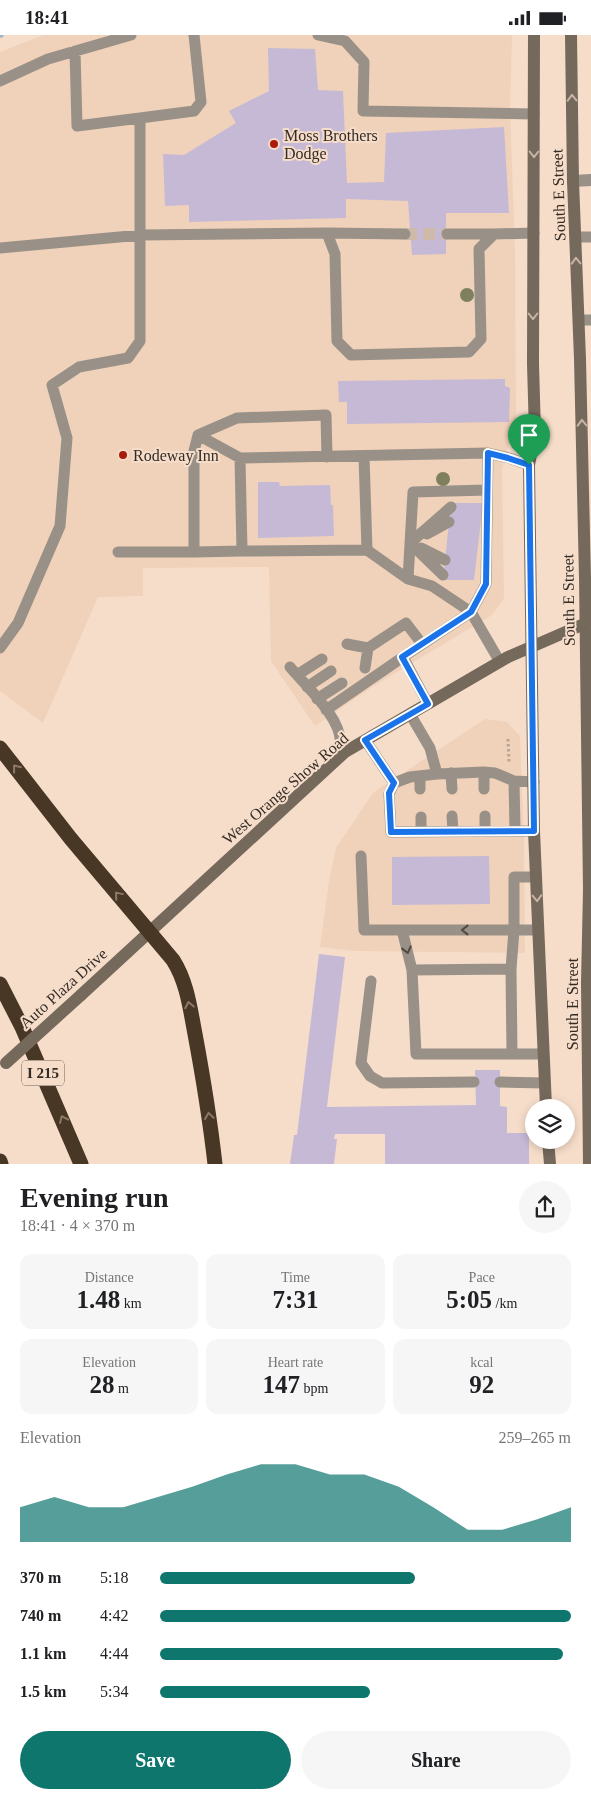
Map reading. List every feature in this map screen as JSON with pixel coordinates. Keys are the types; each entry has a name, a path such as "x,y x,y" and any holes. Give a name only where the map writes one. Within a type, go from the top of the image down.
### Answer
{"highway":[{"path":"0,748 71,839 173,960 180,971 187,994 206,1095 216,1164"},
{"name":"I 215","path":"0,983 22,1027 82,1164"}],"main road":[{"name":"South E Street","path":"534,35 533,364 535,433 529,465 534,831 545,1099"},
{"name":"South E Street","path":"571,35 575,237 585,320 589,803 589,1164"},
{"name":"West Orange Show Road","path":"149,932 345,753 500,662 532,646 588,623"},
{"name":"Auto Plaza Drive","path":"2,1065 149,932"},
{"path":"549,1149 550,1164"}],"street":[{"path":"573,181 591,180"}],"lane":[{"path":"0,81 48,59 131,35"},
{"path":"75,51 77,126 194,111 201,102 194,35"},
{"path":"318,35 345,41 364,62 363,111 534,115"},
{"path":"0,648 18,623 60,526 67,438 52,385 79,367 128,358 140,341 140,118"},
{"path":"327,233 335,254 337,341 351,355 469,352 481,339 479,249 494,234"},
{"path":"447,234 534,233"},
{"path":"0,248 140,235 405,234"},
{"path":"575,237 591,237"},
{"path":"198,435 237,418 326,415 327,457"},
{"path":"198,435 240,458 488,453 529,465"},
{"path":"194,552 194,451 198,435"},
{"path":"326,710 471,612 486,584 481,573 483,507 487,490 488,453"},
{"path":"364,455 367,550"},
{"path":"240,458 242,551"},
{"path":"408,579 413,492 487,490"},
{"path":"410,543 451,507"},
{"path":"410,543 449,522"},
{"path":"410,543 445,560"},
{"path":"410,543 443,575"},
{"path":"118,552 367,550 408,579 432,586 471,612 500,662"},
{"path":"356,655 406,623 422,644"},
{"path":"346,643 368,648"},
{"path":"365,668 368,648"},
{"path":"402,657 428,704"},
{"path":"322,659 293,671 333,718 339,732 340,745 330,766"},
{"path":"307,687 331,671"},
{"path":"317,699 342,683"},
{"path":"410,714 430,748 437,774"},
{"path":"365,740 394,783"},
{"path":"534,782 514,781 495,773 484,771 437,774 410,777 394,783 389,793 391,832 534,831"},
{"path":"484,771 484,789"},
{"path":"452,773 452,789"},
{"path":"420,777 420,789"},
{"path":"514,781 514,831"},
{"path":"452,816 453,831"},
{"path":"484,816 484,831"},
{"path":"421,817 421,831"},
{"path":"361,856 364,930 538,929"},
{"path":"512,1054 511,969 514,930 514,877 536,877"},
{"path":"402,930 412,970 416,1054 542,1054"},
{"path":"412,970 511,969"},
{"path":"371,981 361,1063 370,1077 382,1083 474,1082"},
{"path":"500,1082 544,1083"}],"path":[{"path":"508,739 509,769"}],"shaded area":[{"path":"44,35 512,35 510,107 515,252 516,421 502,468 504,598 492,615 372,687 315,726 271,661 269,567 143,568 143,596 98,597 43,723 0,691 0,52"},
{"path":"485,719 507,722 520,736 525,953 356,951 320,947 329,881 336,848 373,793"}],"building":[{"name":"Moss Brothers Dodge","path":"268,48 315,49 318,90 343,91 347,183 384,182 386,133 504,127 509,213 446,213 446,254 412,255 408,201 346,199 346,218 189,222 189,205 165,206 163,154 184,155 236,123 229,111 269,91"},
{"path":"505,379 505,386 510,388 509,422 347,424 347,402 339,402 338,381"},
{"path":"258,482 279,482 280,486 330,485 334,536 258,538"},
{"path":"451,503 483,503 474,580 443,580"},
{"path":"489,856 490,904 392,905 392,857"},
{"path":"319,954 345,957 327,1107 476,1105 475,1070 500,1070 500,1106 507,1107 507,1133 525,1133 525,1149 529,1149 529,1164 385,1164 385,1134 335,1134 334,1139 337,1139 334,1164 290,1164 294,1135 297,1135"}],"tunnel":[{"path":"405,234 447,234"}],"place":[{"name":"Moss Brothers Dodge","path":"274,144"},
{"name":"Rodeway Inn","path":"123,455"}],"route":[{"path":"488,453 529,465 534,831 391,832 389,793 394,783 365,740 428,704 402,657 471,612 486,584 488,453"}]}
